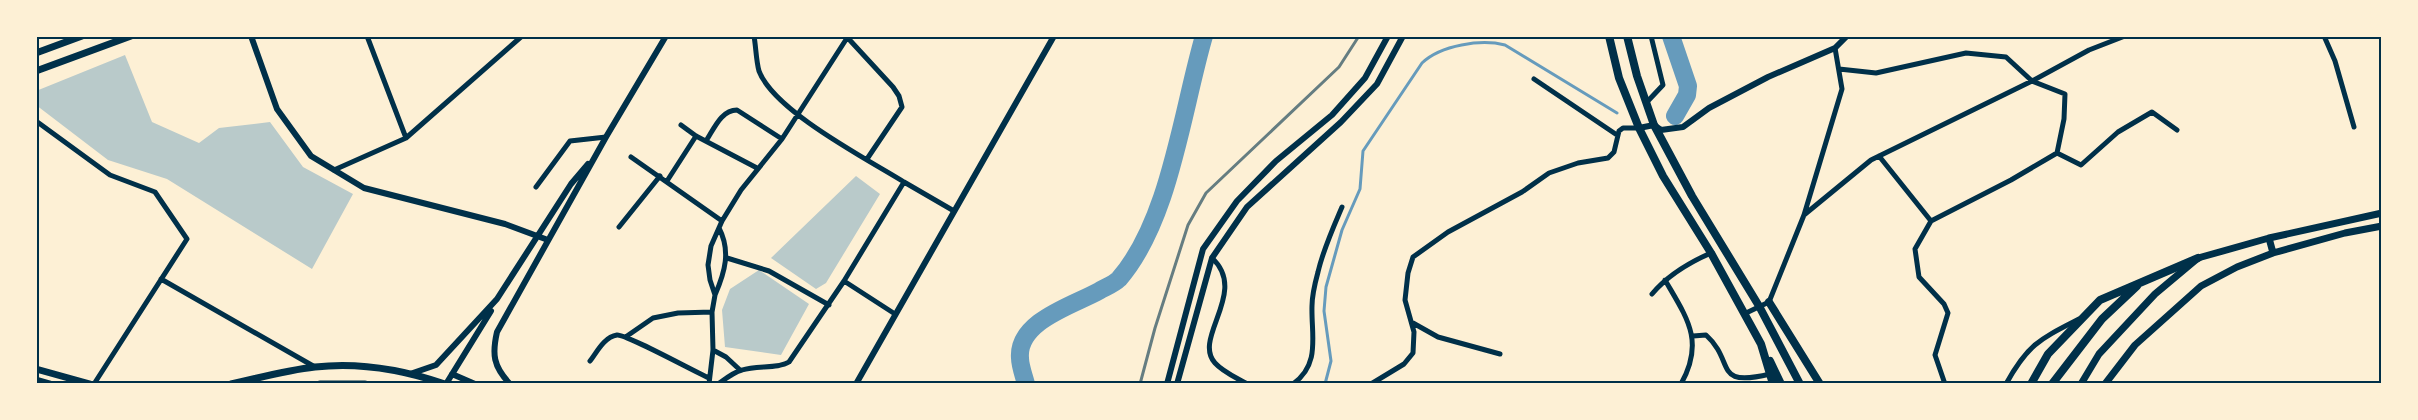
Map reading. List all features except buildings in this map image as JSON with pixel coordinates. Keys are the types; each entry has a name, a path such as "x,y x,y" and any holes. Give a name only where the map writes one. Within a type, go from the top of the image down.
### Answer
{"main road":[{"path":"36,53 82,36"},
{"path":"36,70 131,36"},
{"path":"1609,36 1619,78 1639,128 1663,176 1711,253 1781,384"},
{"path":"1627,36 1646,104 1654,125 1692,196 1759,306 1800,384"},
{"path":"2031,384 2048,354 2100,300 2198,258 2269,238 2382,213"},
{"path":"2105,384 2136,345 2200,286 2237,267 2273,253 2345,233 2382,226"},
{"path":"2269,238 2273,253"},
{"path":"2081,384 2099,354 2155,294 2198,258"},
{"path":"2052,384 2102,319 2143,282"},
{"path":"1768,302 1820,384"},
{"path":"1761,344 1773,384"},
{"path":"231,384 315,367 360,366 410,374 446,384"},
{"path":"36,369 90,384"},
{"path":"36,380 50,384"},
{"path":"320,384 365,384"}],"street":[{"path":"251,36 277,109 311,156 364,188 505,224 548,240"},
{"path":"367,36 406,138"},
{"path":"334,170 406,138 476,79 522,36"},
{"path":"510,384 500,374 492,351 497,332 606,137 666,36"},
{"path":"754,36 759,70 771,90 798,115 867,160 954,211"},
{"path":"856,384 1054,36"},
{"path":"1167,384 1203,249 1237,200 1276,161 1332,115 1358,86 1388,36"},
{"path":"1177,384 1212,258 1247,206 1340,122 1377,84 1404,36"},
{"path":"1646,104 1663,85 1651,36"},
{"path":"1371,384 1409,359 1414,348 1413,323 1405,300 1408,274 1413,256 1448,232 1522,192 1549,174 1578,163 1608,158 1614,152 1617,134 1623,128 1639,128 1654,125 1661,130 1684,127 1709,108 1768,77 1835,48 1847,36"},
{"path":"1804,215 1871,160 2032,81 2089,50 2125,36"},
{"path":"2324,36 2335,61 2354,127"},
{"path":"715,295 708,265 711,246 722,220 757,168 782,139 846,37 896,91 902,107 867,160"},
{"path":"1744,314 1768,302 1804,215 1842,89 1835,48"},
{"path":"1839,69 1876,73 1966,53 2006,57 2032,81 2065,94 2064,119 2057,153 2011,180 1931,221 1915,249 1919,276 1944,304 1948,313 1935,355 1945,384"},
{"path":"1534,79 1617,134"},
{"path":"706,142 724,113 731,110 737,110 782,139"},
{"path":"2057,153 2081,165 2118,132 2152,112 2177,130"},
{"path":"36,122 110,175 155,192 186,239 94,384"},
{"path":"681,125 706,142 757,168"},
{"path":"668,181 696,136"},
{"path":"536,187 570,141 606,137"},
{"path":"1879,156 1931,221"},
{"path":"631,157 722,220"},
{"path":"446,384 537,237 576,178 593,160"},
{"path":"619,226 660,176"},
{"path":"718,384 740,370 763,365 784,365 789,362 844,282 904,182"},
{"path":"1293,384 1303,374 1313,355 1315,334 1312,306 1318,272 1342,207"},
{"path":"627,336 709,381 713,350 712,312 727,248 719,228"},
{"path":"1652,294 1665,280 1693,261 1711,253"},
{"path":"726,258 769,271 829,305"},
{"path":"1212,258 1224,273 1226,286 1210,343 1210,356 1219,366 1248,384"},
{"path":"162,279 315,367"},
{"path":"1665,280 1693,336 1691,362 1681,384"},
{"path":"844,282 895,314"},
{"path":"410,374 436,365 498,299"},
{"path":"590,362 603,343 611,337 627,336 653,318 678,313 712,312"},
{"path":"2006,384 2016,366 2033,345 2081,318"},
{"path":"1413,323 1438,337 1500,354"},
{"path":"1693,336 1706,335 1712,340 1726,368 1736,378 1742,379 1770,374"},
{"path":"713,350 726,357 740,370"},
{"path":"452,374 475,384"}],"shaded area":[{"path":"125,55 152,122 199,143 219,128 270,122 303,167 353,194 312,269 167,179 108,160 36,105 36,91"},
{"path":"856,176 880,194 826,283 816,289 771,258"},
{"path":"759,270 809,304 781,355 725,347 722,310 730,289"}],"waterway":[{"path":"1026,384 1020,358 1022,345 1028,334 1037,324 1049,316 1119,279 1136,255 1151,227 1163,196 1172,164 1204,36"},
{"path":"1671,36 1688,86 1687,95 1675,116"},
{"path":"1325,384 1331,361 1324,311 1326,287 1342,230 1360,189 1363,151 1422,63 1440,52 1462,45 1473,43 1505,45 1617,113"}],"railway":[{"path":"1140,384 1155,328 1188,225 1206,193 1339,67 1359,36"}]}
